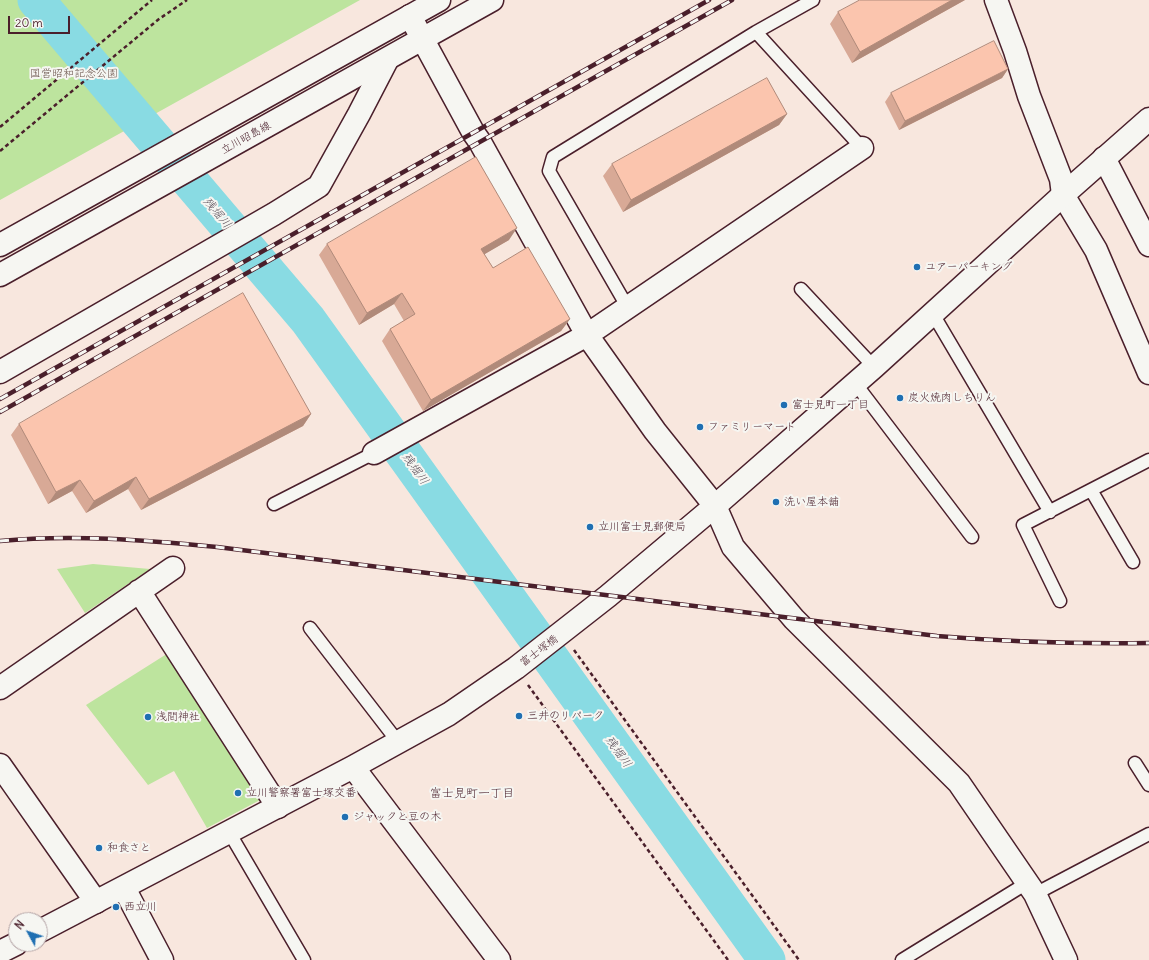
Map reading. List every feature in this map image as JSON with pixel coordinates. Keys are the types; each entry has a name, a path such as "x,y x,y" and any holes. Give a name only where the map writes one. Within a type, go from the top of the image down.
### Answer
{"street":[{"path":"0,245 439,0"},
{"name":"立川昭島線","path":"0,275 492,0"},
{"path":"996,0 1015,51 1029,96 1061,179 1063,195 1096,250 1149,373"},
{"path":"410,16 587,335 655,431 715,506 733,547 794,619 959,784 1031,889 1066,960"},
{"path":"0,372 274,214 318,186 359,114 387,60"},
{"name":"富士塚橋","path":"48,927 278,807 450,714 516,668 561,634 715,506 874,367 1149,119"},
{"path":"374,453 587,335 862,148"},
{"path":"1104,158 1149,245"},
{"path":"0,688 173,568"},
{"path":"139,591 278,807"},
{"path":"0,765 96,902"},
{"path":"353,767 500,960"},
{"path":"124,888 162,960"}],"lane":[{"path":"628,308 549,172 553,157 756,32 813,0"},
{"path":"756,32 862,148"},
{"path":"801,289 874,367"},
{"path":"933,314 1050,512"},
{"path":"855,383 972,537"},
{"path":"274,504 374,453"},
{"path":"1060,601 1023,525 1149,460"},
{"path":"1091,490 1133,562"},
{"path":"310,628 398,742"},
{"path":"1135,764 1149,785"},
{"path":"229,832 304,960"},
{"path":"902,960 1031,889 1149,834"}],"path":[{"path":"0,126 152,0"},
{"path":"0,151 148,28 187,0"},
{"path":"561,634 800,960"},
{"path":"516,668 728,960"}],"green space":[{"name":"国営昭和記念公園","path":"0,0 360,0 0,200"},
{"path":"93,564 150,569 85,613 57,569"},
{"path":"173,650 260,800 207,828 174,771 148,785 86,705"}],"building":[{"path":"860,0 952,0 860,52 838,12"},
{"path":"994,41 1008,69 905,121 891,93"},
{"path":"767,78 787,114 631,200 612,164"},
{"path":"476,157 517,228 481,249 493,268 528,247 570,319 431,400 390,329 415,314 402,293 367,313 327,244"},
{"path":"243,293 311,414 149,499 136,477 94,501 80,480 56,492 19,424"}],"waterway":[{"name":"残堀川","path":"36,0 308,320 767,960"}],"railway":[{"path":"0,399 709,0"},
{"path":"0,412 732,0"},
{"path":"0,541 81,538 190,544 937,636 1043,642 1149,643"}],"place":[{"name":"ユアーパーキング","path":"917,267"},
{"name":"炭火焼肉しちりん","path":"900,398"},
{"name":"富士見町一丁目","path":"784,405"},
{"name":"ファミリーマート","path":"700,427"},
{"name":"洗い屋本舗","path":"776,502"},
{"name":"立川富士見郵便局","path":"590,527"},
{"name":"三井のリパーク","path":"519,716"},
{"name":"浅間神社","path":"148,717"},
{"name":"立川警察署富士塚交番","path":"238,793"},
{"name":"ジャックと豆の木","path":"345,817"},
{"name":"和食さと","path":"99,848"},
{"name":"西立川","path":"116,907"}],"district":[{"name":"富士見町一丁目","path":"472,794"}]}
